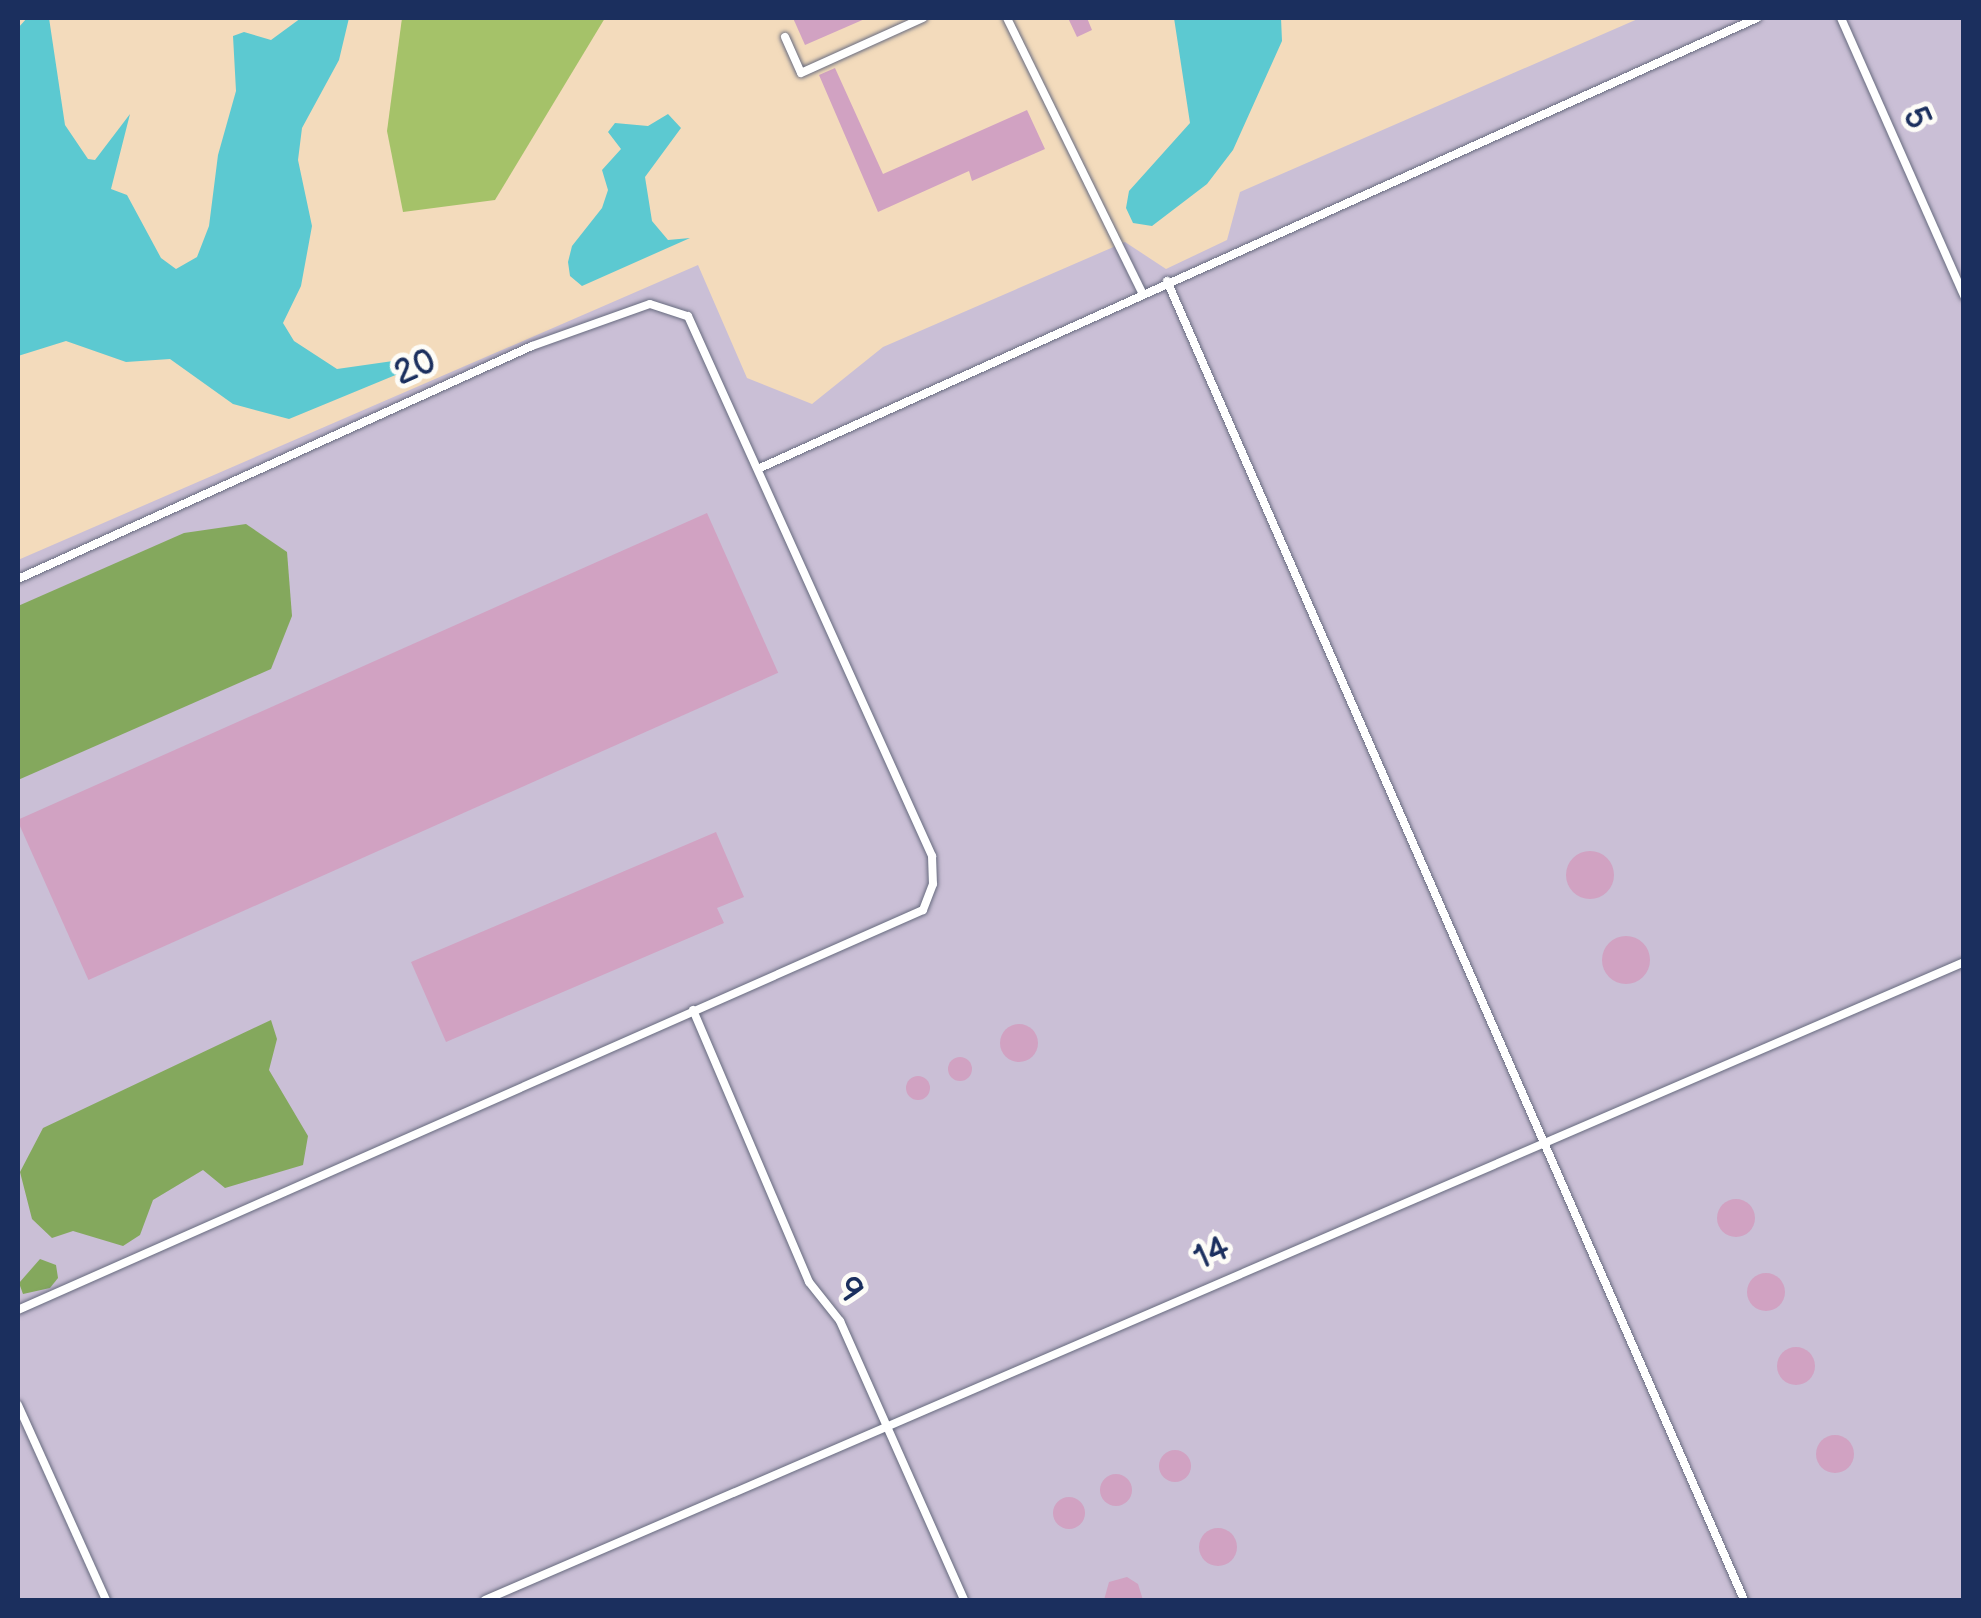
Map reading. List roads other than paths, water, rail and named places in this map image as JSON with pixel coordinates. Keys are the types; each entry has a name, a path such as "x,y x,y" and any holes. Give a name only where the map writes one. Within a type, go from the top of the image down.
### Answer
{"lane":[{"path":"785,37 801,73 924,18"},
{"path":"1007,18 1142,292"},
{"path":"760,468 1142,292 1757,18"},
{"name":"5","path":"1841,18 1964,296"},
{"path":"1167,282 1538,1140 1744,1600"},
{"name":"20","path":"18,579 532,346 650,304 688,316 760,468 932,856 933,884 923,910 18,1310"},
{"name":"14","path":"485,1600 888,1428 1538,1140 1964,962"},
{"name":"9","path":"693,1010 810,1282 840,1320 964,1600"},
{"path":"18,1406 106,1600"}],"water":[{"path":"27,18 49,18 65,125 88,159 95,160 130,114 111,189 127,195 161,258 176,269 197,257 209,226 218,155 236,91 233,36 244,32 271,40 301,18 349,18 339,60 302,128 298,160 312,226 301,286 283,323 294,341 337,369 393,361 398,374 289,419 233,404 170,359 126,362 66,341 18,356 18,28"},
{"path":"1174,18 1281,18 1282,41 1233,150 1207,184 1152,226 1133,223 1126,208 1129,191 1190,123"},
{"path":"668,114 681,128 645,177 652,221 668,240 690,238 582,286 570,276 568,262 572,246 602,208 608,190 602,170 621,149 608,132 615,123 648,126"}]}
